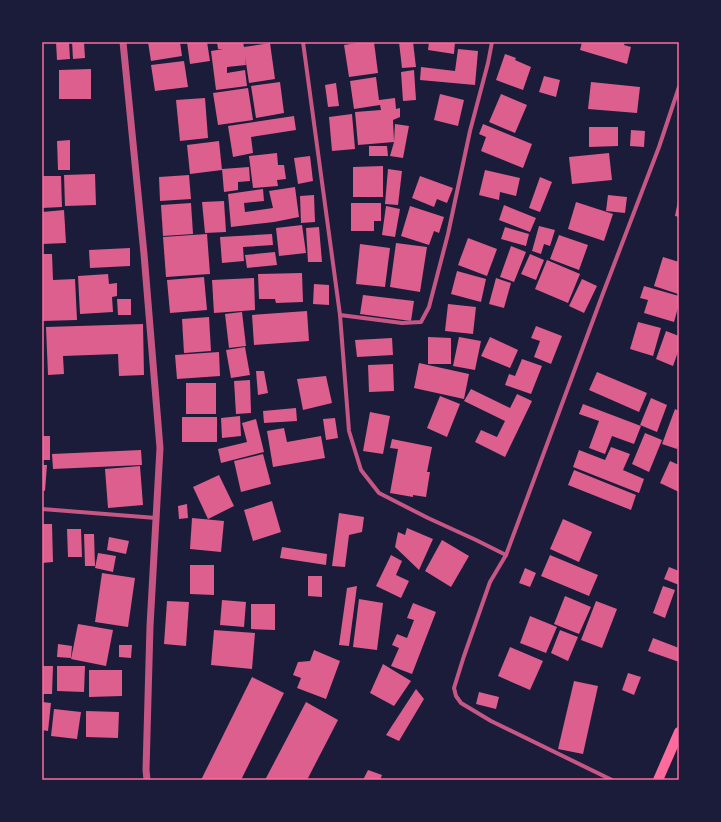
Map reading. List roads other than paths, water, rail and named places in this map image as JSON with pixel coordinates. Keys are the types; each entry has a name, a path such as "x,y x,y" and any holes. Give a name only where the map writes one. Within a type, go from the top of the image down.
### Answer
{"highway":[{"path":"658,780 679,732"}],"street":[{"path":"123,42 144,254 160,448 150,626 147,780"},
{"path":"303,42 340,316 349,431 361,470 379,493 506,555"},
{"path":"340,316 402,323 421,322 429,308 448,234 470,131 492,42"},
{"path":"612,780 492,721 461,702 456,696 454,688 490,582 506,555 599,303 659,147 679,86"},
{"path":"42,509 156,518"},
{"path":"144,780 146,770"}]}
